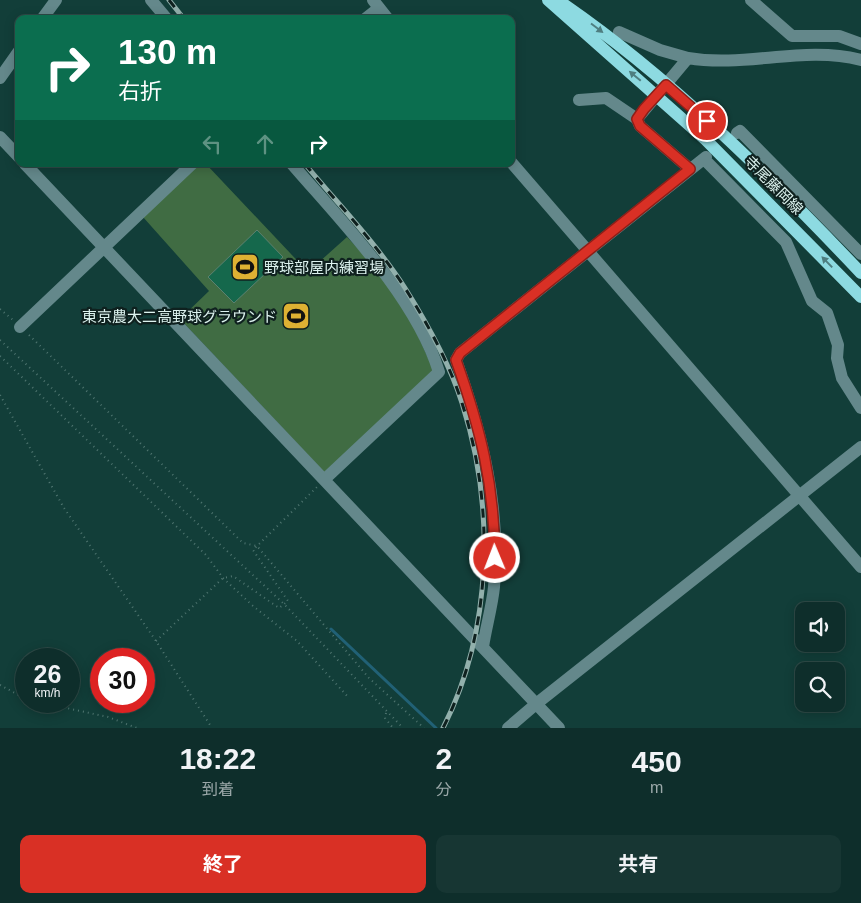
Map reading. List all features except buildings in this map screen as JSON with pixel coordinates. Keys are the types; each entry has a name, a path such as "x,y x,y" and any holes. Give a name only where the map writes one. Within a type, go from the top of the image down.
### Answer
{"main road":[{"name":"寺尾藤岡線","path":"548,0 706,140 861,297"},
{"name":"寺尾藤岡線","path":"557,0 608,37 720,133 861,272"}],"street":[{"path":"45,15 56,0"},
{"path":"151,0 164,15"},
{"path":"751,0 792,36 839,36 861,44"},
{"path":"368,15 376,4 385,15"},
{"path":"619,32 660,50 688,58 735,60 827,54 861,60"},
{"path":"1,72 15,56"},
{"path":"637,119 688,58"},
{"path":"579,100 606,98 637,119 640,126 690,169"},
{"path":"738,133 740,131 861,254"},
{"path":"0,137 15,153"},
{"path":"483,647 494,588 494,520 482,441 456,360 460,353 705,158 786,242 812,300 827,313 838,345 837,358 842,378 861,408"},
{"path":"28,167 326,479 559,728"},
{"path":"20,327 189,167"},
{"path":"295,167 375,260 425,339 439,372 326,479"},
{"path":"515,167 800,494 861,567"},
{"path":"508,728 861,447"}],"path":[{"path":"0,309 243,543 257,546 368,678 424,728"},
{"path":"0,340 284,604 386,713 403,728"},
{"path":"0,356 206,555 223,578 253,606 297,641 349,698"},
{"path":"0,395 64,508 156,641 212,728"},
{"path":"156,641 223,578 233,576 278,608 288,601 253,550 326,479"},
{"path":"0,686 15,694"},
{"path":"80,711 108,717 137,728"},
{"path":"386,713 385,718 393,728"}],"green space":[{"name":"東京農大二高野球グラウンド","path":"195,167 209,167 308,272 347,237 378,270 408,314 434,371 325,473 180,319 209,291 143,217"}],"waterway":[{"path":"331,629 436,728"}],"railway":[{"path":"169,0 181,15"},
{"path":"308,167 382,255 413,301 437,343 451,373 473,443 480,483 484,525 484,567 480,609 472,650 460,690 443,728"}],"place":[{"name":"野球部屋内練習場","path":"245,267"},
{"name":"東京農大二高野球グラウンド","path":"296,316"}],"route":[{"path":"495,558 490,485 482,441 456,360 460,353 690,169 640,126 637,119 640,113 666,85 707,121"}]}
